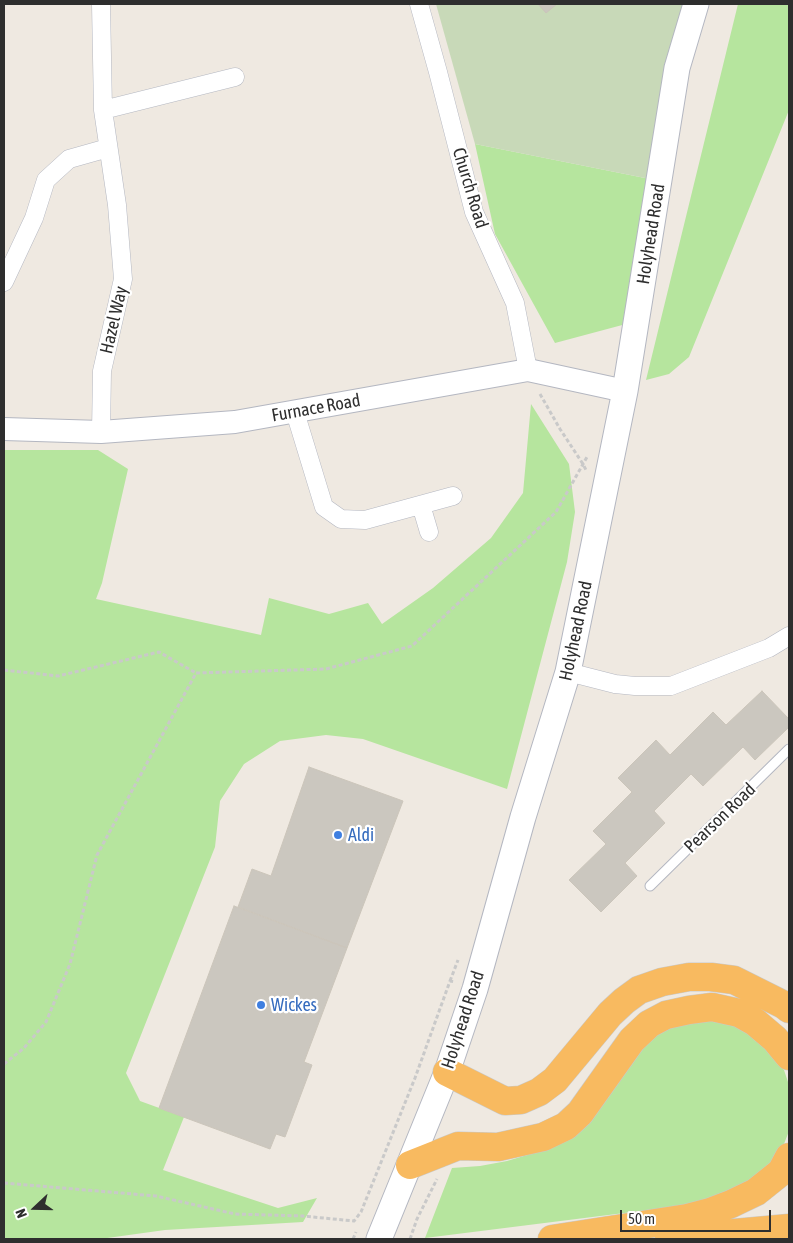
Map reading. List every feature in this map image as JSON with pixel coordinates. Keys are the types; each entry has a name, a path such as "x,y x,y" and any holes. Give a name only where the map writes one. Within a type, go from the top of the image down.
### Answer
{"highway":[{"path":"447,1072 505,1101 521,1100 539,1092 555,1080 610,1014 624,1001 640,990 662,982 689,977 734,980 789,1009"},
{"path":"410,1164 458,1146 498,1147 543,1137 566,1126 580,1113 632,1040 649,1024 666,1015 712,1007 740,1013 755,1022 775,1039 789,1056"},
{"path":"552,1239 686,1218 724,1207 756,1192 781,1172 789,1157"},
{"path":"669,1239 789,1228"}],"main road":[{"name":"Holyhead Road","path":"383,1230 447,1072 475,989 523,817 568,672 625,391 677,68 696,4"}],"street":[{"name":"Hazel Way","path":"101,4 104,110 117,206 123,279 102,371 101,432"},
{"name":"Church Road","path":"419,4 474,212 515,302 528,370"},
{"path":"104,110 234,77"},
{"path":"4,282 34,218 46,180 69,160 108,148"},
{"name":"Furnace Road","path":"4,429 101,432 235,422 528,370 625,391"},
{"path":"295,412 324,507 341,519 365,520 453,496"},
{"path":"421,505 429,532"},
{"path":"568,672 615,684 671,686 769,648 789,636"}],"lane":[{"name":"Pearson Road","path":"650,886 789,750"}],"path":[{"path":"528,370 560,429 586,471"},
{"path":"4,670 58,676 159,652 196,672 326,669 412,646 556,512 588,456"},
{"path":"4,1064 24,1048 46,1022 70,964 96,855 196,672"},
{"path":"4,1183 156,1196 235,1214 303,1216 354,1221 360,1212 360,1218"},
{"path":"410,1239 417,1220"}],"green space":[{"path":"436,4 686,4 650,179 475,144"},
{"path":"738,4 789,4 789,110 689,357 669,374 646,380"},
{"path":"475,144 650,179 626,324 555,343 495,234"},
{"path":"531,404 569,464 575,512 567,562 507,789 363,739 326,735 280,741 244,764 220,801 215,847 126,1073 140,1101 184,1117 163,1170 278,1208 317,1198 303,1222 165,1230 100,1239 4,1239 4,450 98,450 128,469 102,583 96,599 261,635 269,598 329,614 368,603 382,624 433,588 491,538 523,493"},
{"path":"718,1019 742,1026 774,1052 784,1070 789,1085 789,1131 782,1149 763,1176 696,1204 425,1238 452,1168 480,1166 507,1161 537,1152 572,1135 608,1098 624,1070 657,1032 687,1020"}],"building":[{"path":"538,4 557,4 546,13"},
{"path":"762,691 789,719 789,727 755,760 743,747 703,786 691,774 654,811 665,823 625,863 637,876 601,912 569,880 606,844 593,831 632,792 618,778 656,740 670,755 713,712 726,725"},
{"name":"Aldi","path":"309,767 403,801 347,948 238,907 252,869 271,876"},
{"name":"Wickes","path":"234,906 347,948 304,1062 312,1065 285,1137 276,1134 270,1149 159,1108"}],"place":[{"name":"Aldi","path":"338,835"},
{"name":"Wickes","path":"261,1005"}]}
